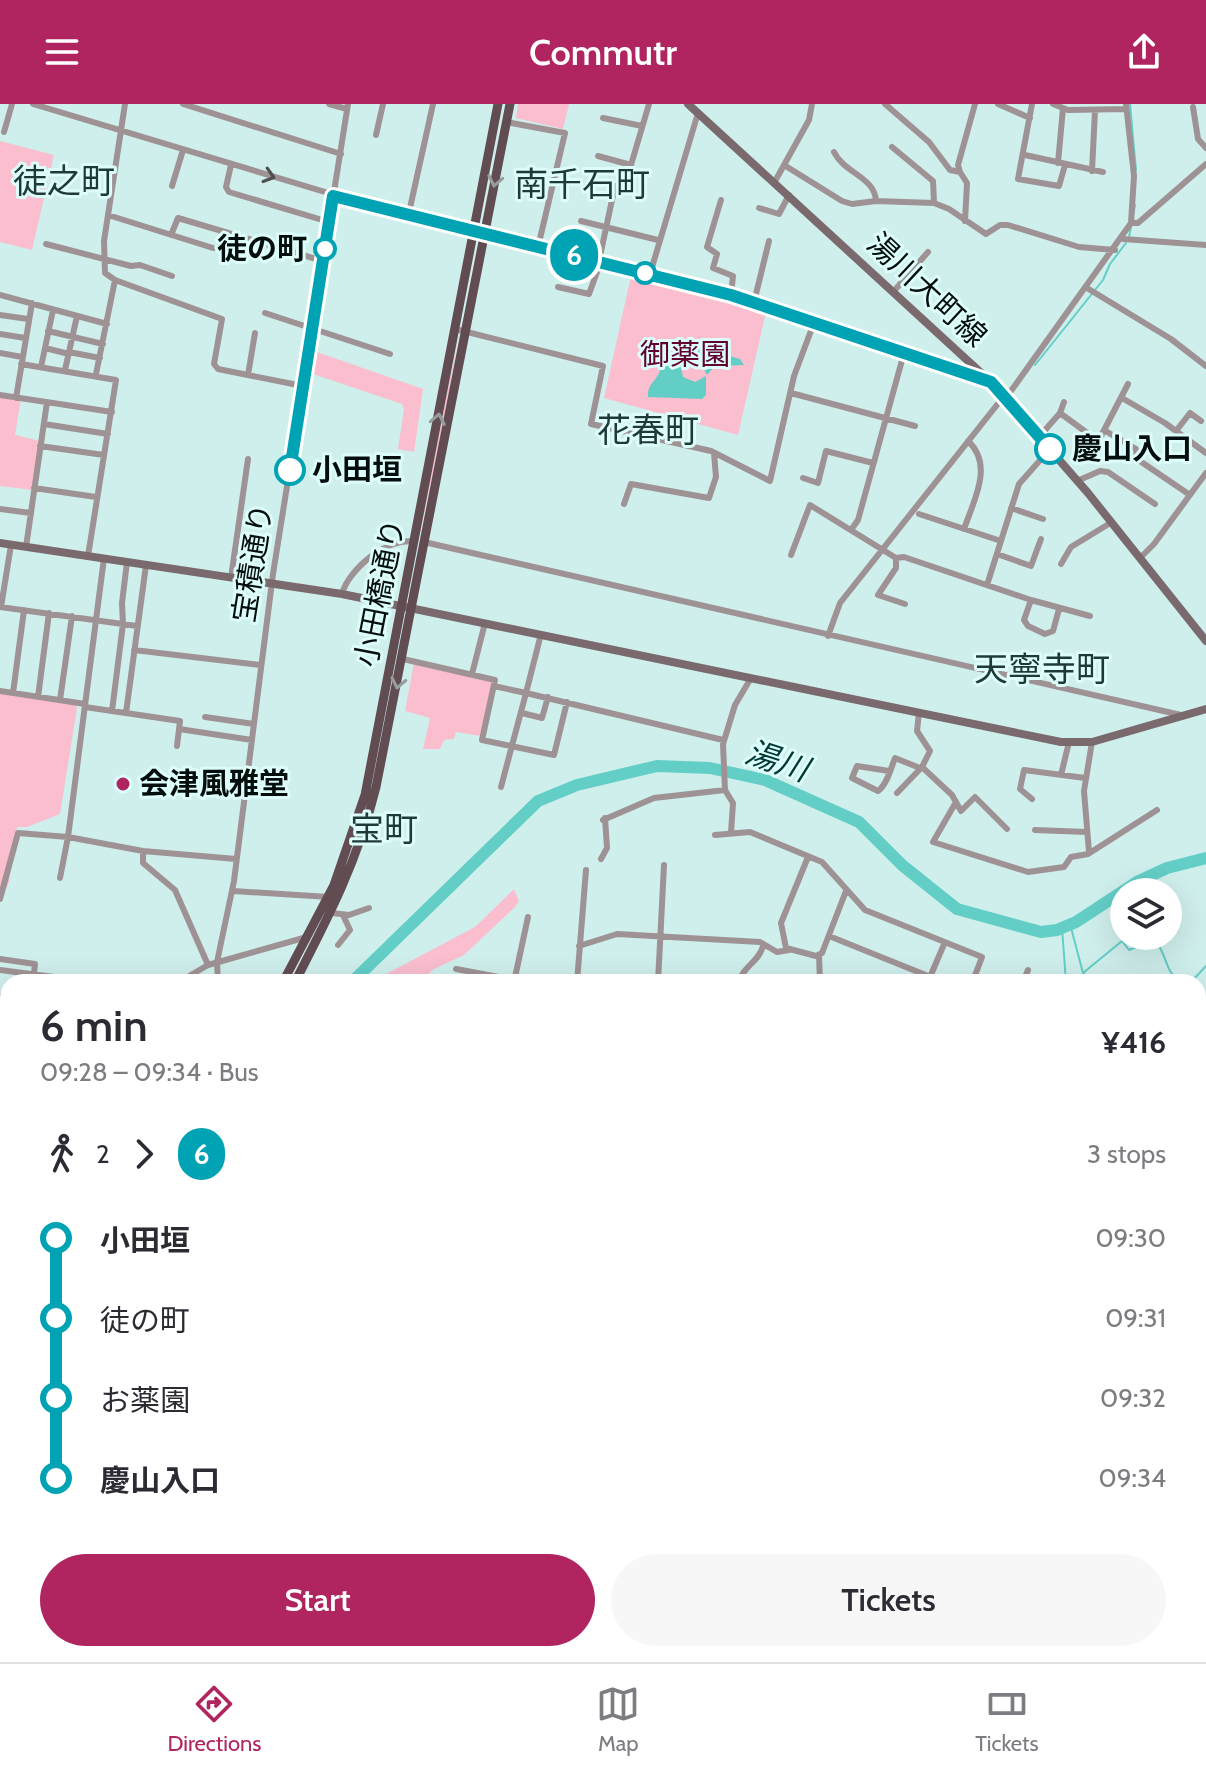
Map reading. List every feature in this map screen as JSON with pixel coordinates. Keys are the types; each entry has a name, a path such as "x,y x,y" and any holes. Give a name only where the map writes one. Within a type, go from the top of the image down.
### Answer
{"main road":[{"name":"小田橋通り","path":"461,330 474,230 498,104"},
{"name":"小田橋通り","path":"287,974 329,897 365,795 408,607 461,330 486,232 510,104"},
{"name":"小田橋通り","path":"299,974 332,913 367,827 403,659 408,607"}],"street":[{"path":"4,132 12,104"},
{"path":"33,104 408,217 486,232 731,295 815,320 991,382"},
{"path":"125,104 103,257 105,273 115,280 222,319 214,364 218,369 303,386"},
{"path":"183,104 341,154"},
{"path":"329,104 348,106"},
{"path":"376,135 383,104"},
{"path":"408,217 433,104"},
{"path":"598,156 631,165 649,104"},
{"name":"湯川大町線","path":"688,104 991,382 1112,522 1206,641"},
{"path":"774,183 809,120 812,104"},
{"path":"885,104 929,142 950,170 960,172"},
{"path":"965,221 967,183 960,172 959,161 975,104"},
{"path":"998,104 1030,118"},
{"path":"1032,104 1025,155 1018,179 1059,186 1063,108"},
{"path":"828,636 836,609 1005,397 1123,239 1131,223 1134,176 1126,107 1095,110 1063,108 1053,104"},
{"name":"宝積通り","path":"218,974 217,962 233,891 272,584 348,106"},
{"path":"1193,107 1198,139 1206,148"},
{"path":"1092,171 1095,110"},
{"path":"650,274 698,113"},
{"path":"603,118 642,126"},
{"path":"506,122 565,133 538,247"},
{"path":"892,147 933,181 934,203"},
{"path":"172,186 183,150"},
{"path":"834,152 844,166 871,185 876,201"},
{"path":"1025,155 1103,172"},
{"path":"1131,223 1138,223 1206,164"},
{"path":"231,165 226,187 229,192 329,222"},
{"path":"784,165 842,201 858,204 876,201 934,203 949,209 986,234 1000,225 1008,225 1079,247 1115,250"},
{"path":"558,287 589,294 600,261 615,186"},
{"path":"759,208 779,214 789,195"},
{"path":"721,200 707,247 717,254 713,268 733,276 731,295"},
{"path":"108,215 213,248"},
{"path":"171,235 178,218 323,261"},
{"path":"581,221 658,240"},
{"path":"1123,239 1206,245"},
{"path":"754,302 769,241"},
{"path":"46,244 172,276"},
{"path":"894,291 928,252"},
{"path":"96,374 115,280"},
{"path":"1087,288 1171,339 1206,366"},
{"path":"0,295 107,324"},
{"path":"16,398 32,303"},
{"path":"41,367 53,310"},
{"path":"265,313 390,354"},
{"path":"0,315 28,319"},
{"path":"65,370 77,316"},
{"path":"461,330 603,366 591,424 714,453 770,481 791,393 815,320"},
{"path":"48,331 103,344"},
{"path":"248,375 255,333"},
{"path":"0,334 25,338"},
{"path":"45,348 100,358"},
{"path":"0,353 41,367 96,374 116,380 88,556"},
{"path":"851,530 858,520 904,353"},
{"path":"1060,413 1094,438 1101,436 1128,384"},
{"path":"791,393 915,426"},
{"path":"0,395 112,412"},
{"path":"1122,398 1206,453"},
{"path":"26,547 47,402"},
{"path":"1039,437 1060,413 1064,402"},
{"path":"1176,431 1190,413 1201,421"},
{"path":"44,424 108,434"},
{"path":"1104,430 1136,449 1137,459 1190,495"},
{"path":"964,529 977,492 982,461 980,453 968,441"},
{"path":"40,446 104,455"},
{"path":"987,585 1019,484 1050,449"},
{"path":"803,478 818,483 826,451 873,463"},
{"path":"624,504 631,484 709,498 716,477 714,453"},
{"path":"231,578 248,459"},
{"path":"1077,481 1100,471 1108,472 1155,504"},
{"path":"1141,557 1206,473"},
{"path":"34,488 96,497"},
{"path":"791,555 810,505 896,558 904,557 1059,609 1090,616"},
{"path":"1011,508 1043,519"},
{"path":"0,509 31,513"},
{"path":"919,514 1001,541"},
{"path":"1061,564 1071,547 1112,522"},
{"path":"997,554 1031,566 1041,539"},
{"path":"342,594 347,578 385,548 404,541 420,542 1186,716"},
{"path":"0,543 342,594 1069,742 1092,742 1206,709"},
{"path":"11,545 1,607 137,626"},
{"path":"60,878 104,558"},
{"path":"896,558 896,568 878,595 905,604"},
{"path":"112,711 127,562"},
{"path":"126,713 146,565"},
{"path":"1031,600 1024,620 1028,626 1045,634 1053,631 1059,609"},
{"path":"13,693 24,610"},
{"path":"38,697 49,613"},
{"path":"60,700 72,616"},
{"path":"472,674 485,623"},
{"path":"501,787 541,634"},
{"path":"134,650 260,665"},
{"path":"403,659 494,678 482,740 554,755 567,702"},
{"path":"731,833 733,803 725,790 723,742 735,705 751,678"},
{"path":"494,686 723,742"},
{"path":"0,691 180,721 177,746"},
{"path":"522,713 542,718 548,697"},
{"path":"897,793 921,768 930,751 917,731 919,712"},
{"path":"205,717 254,724"},
{"path":"179,729 252,740"},
{"path":"1061,775 1069,742"},
{"path":"1089,852 1085,778 1092,742"},
{"path":"889,771 860,765 855,767 852,778 874,791 882,788 895,758 921,768 956,802 961,811 975,797 1007,829"},
{"path":"1032,799 1020,789 1024,770 1085,778"},
{"path":"601,859 607,848 604,819 654,798 725,790"},
{"path":"956,802 933,842 1028,872 1064,867 1071,857 1121,836 1157,810"},
{"path":"1035,830 1087,832"},
{"path":"0,899 5,889 16,834 22,832 143,851 236,859"},
{"path":"715,835 750,832 829,868 865,910 982,957 976,974"},
{"path":"143,851 143,863 175,890 208,965"},
{"path":"789,950 782,938 781,923 808,857"},
{"path":"659,974 664,865"},
{"path":"577,974 586,870"},
{"path":"233,891 329,897"},
{"path":"820,974 819,955 846,891"},
{"path":"332,913 343,915 369,908"},
{"path":"338,945 350,930 343,915"},
{"path":"516,974 528,917"},
{"path":"579,946 614,934 760,942 777,952 789,950 819,955"},
{"path":"829,936 923,974"},
{"path":"193,974 217,962 308,937"},
{"path":"931,974 945,942"},
{"path":"742,974 760,958 763,946"},
{"path":"0,959 35,964 34,974"},
{"path":"456,969 480,974"},
{"path":"1026,974 1028,970"}],"green space":[{"path":"518,104 569,104 563,129 516,118"},
{"path":"0,141 54,155 32,250 0,242"},
{"name":"御薬園","path":"631,276 766,312 738,435 604,398"},
{"path":"458,338 444,423 407,592"},
{"path":"317,352 423,389 414,452 398,449 404,409 402,404 313,374"},
{"path":"0,396 21,399 15,435 40,441 33,490 0,486"},
{"path":"414,663 493,681 481,736 456,732 454,739 444,740 440,749 423,749 430,718 405,711"},
{"path":"0,693 74,703 77,708 60,814 27,827 17,827 9,882 0,902"},
{"path":"514,889 519,901 516,906 464,955 429,974 386,974 475,927"}],"water":[{"path":"692,346 740,359 744,365 715,366 707,375 699,360 688,360 681,368 683,377 695,382 706,376 706,395 702,399 648,397 650,387 667,357 679,348"}],"waterway":[{"path":"1130,104 1136,170"},
{"path":"1129,237 1135,205"},
{"path":"1035,365 1103,280 1110,264 1126,243"},
{"name":"湯川","path":"360,974 538,801 577,785 657,766 710,768 765,780 859,822 902,865 957,909 1041,932 1057,930 1076,922 1137,882 1167,868 1206,858"},
{"path":"1070,924 1084,974"},
{"path":"1062,928 1065,974"},
{"path":"1083,973 1122,941 1129,950 1154,940 1172,974"},
{"path":"1198,974 1206,966"}],"bus line":[{"name":"6","path":"290,470 333,196 731,295 799,315 975,379 991,382 1050,449"}],"place":[{"name":"徒の町","path":"325,249"},
{"name":"慶山入口","path":"1050,449"},
{"name":"小田垣","path":"290,470"},
{"name":"会津風雅堂","path":"123,784"}],"district":[{"name":"徒之町","path":"64,181"},
{"name":"南千石町","path":"582,184"},
{"name":"花春町","path":"648,430"},
{"name":"天寧寺町","path":"1042,669"},
{"name":"宝町","path":"384,829"}]}
